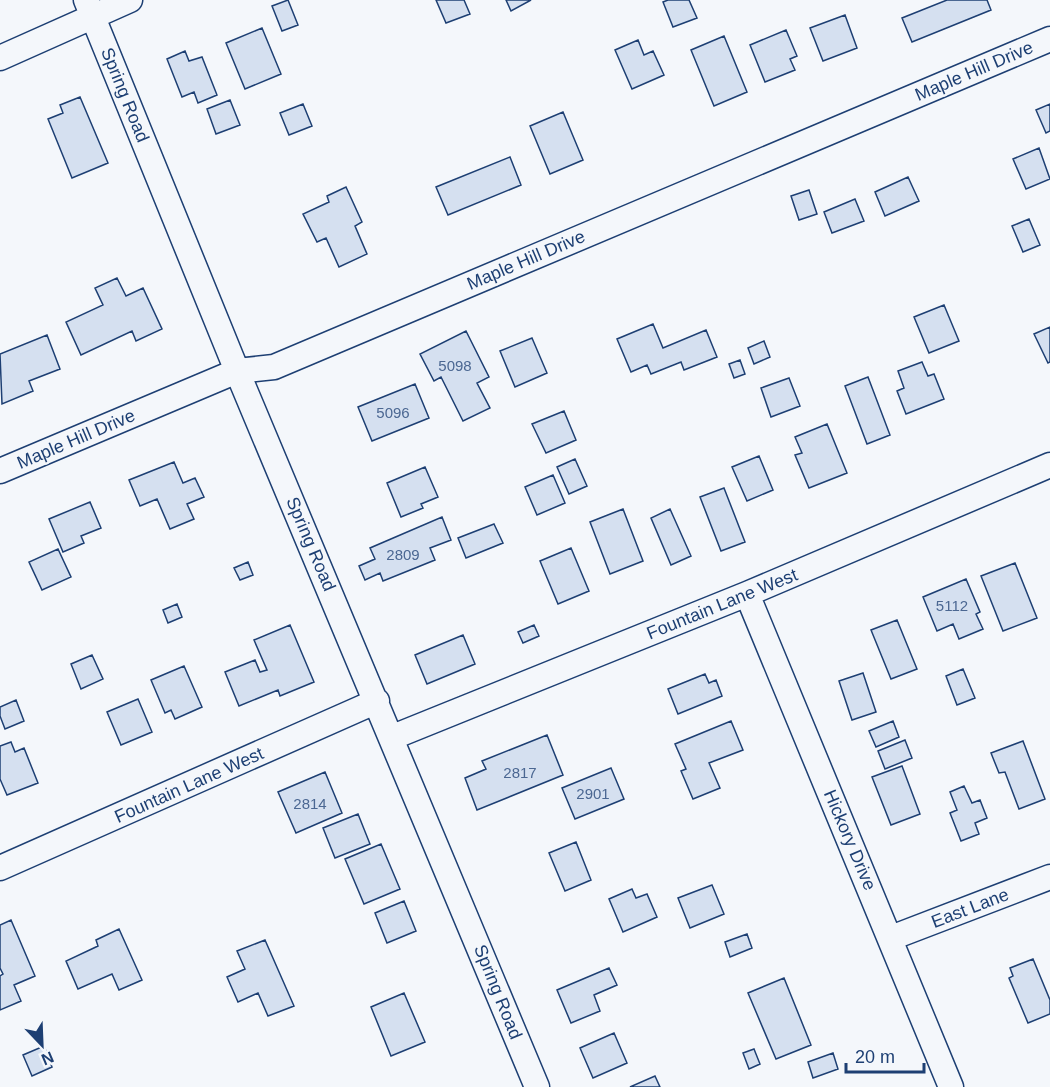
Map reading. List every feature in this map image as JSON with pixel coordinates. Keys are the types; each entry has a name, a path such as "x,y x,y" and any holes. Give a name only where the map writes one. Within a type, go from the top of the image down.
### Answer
{"street":[{"path":"0,58 90,8 130,0"},
{"name":"Spring Road","path":"90,8 237,371 393,737 537,1087"},
{"name":"Maple Hill Drive","path":"0,471 237,371 274,367 1050,39"},
{"name":"Fountain Lane West","path":"393,737 747,594 1050,465"},
{"name":"Hickory Drive","path":"747,594 951,1087"},
{"name":"Fountain Lane West","path":"0,868 377,701"},
{"name":"East Lane","path":"891,938 1050,877"}],"building":[{"path":"288,0 298,25 282,31 272,6"},
{"path":"436,0 464,0 470,14 446,23"},
{"path":"506,0 531,0 511,11"},
{"path":"689,0 697,18 673,27 663,2"},
{"path":"947,0 987,0 991,10 912,42 902,18"},
{"path":"845,15 857,48 823,61 810,28"},
{"path":"262,28 281,74 245,89 226,43"},
{"path":"786,30 797,56 790,59 795,70 765,82 750,45"},
{"path":"724,36 747,92 714,106 691,50"},
{"path":"638,40 644,55 653,51 664,75 632,89 615,50"},
{"path":"185,51 189,61 202,57 217,95 198,103 194,92 182,97 167,59"},
{"path":"80,97 108,163 72,178 48,119 63,113 60,105"},
{"path":"230,100 240,125 216,134 207,109"},
{"path":"303,104 312,126 289,135 280,113"},
{"path":"1050,104 1050,131 1046,133 1036,110"},
{"path":"563,112 583,160 550,174 530,126"},
{"path":"1039,148 1050,179 1026,189 1013,159"},
{"path":"510,157 521,185 448,215 436,187"},
{"path":"908,177 919,201 885,216 875,192"},
{"path":"346,187 362,222 355,226 367,254 339,267 326,238 317,242 303,214 329,202 327,196"},
{"path":"809,190 817,214 799,220 791,196"},
{"path":"855,199 864,221 832,233 824,212"},
{"path":"1029,219 1040,245 1023,252 1012,226"},
{"path":"117,278 126,296 143,288 162,329 136,341 132,331 81,355 66,322 103,305 95,288"},
{"path":"944,305 959,341 929,353 914,317"},
{"path":"653,324 663,348 706,330 717,357 684,370 681,362 651,374 647,365 631,372 617,339"},
{"path":"1050,327 1050,362 1048,363 1034,334"},
{"path":"466,331 489,377 477,383 490,408 463,421 441,377 434,381 420,354"},
{"path":"47,335 60,369 29,381 33,391 2,404 0,354"},
{"path":"532,338 547,373 515,387 500,351"},
{"path":"764,341 770,357 754,364 748,348"},
{"path":"740,360 745,374 734,378 729,364"},
{"path":"922,362 928,376 934,374 944,399 906,414 897,391 904,388 898,371"},
{"path":"868,377 890,435 867,444 845,386"},
{"path":"789,378 800,406 771,417 761,388"},
{"path":"415,384 429,418 372,441 358,407"},
{"path":"564,411 576,440 546,453 532,424"},
{"path":"827,424 847,473 809,488 795,455 802,453 795,437"},
{"path":"759,456 773,490 747,501 732,467"},
{"path":"575,459 587,486 569,494 557,467"},
{"path":"174,462 183,483 195,478 204,497 187,504 194,519 170,529 157,499 140,506 129,480"},
{"path":"425,467 438,497 421,504 423,508 401,517 387,483"},
{"path":"553,475 565,503 537,515 525,487"},
{"path":"724,488 745,542 721,551 700,497"},
{"path":"90,502 101,528 81,536 84,543 63,552 49,519"},
{"path":"623,509 643,561 610,574 590,522"},
{"path":"670,509 691,556 671,565 651,518"},
{"path":"442,517 451,540 430,548 435,560 383,581 380,573 365,580 359,566 375,559 370,548"},
{"path":"494,524 503,543 466,558 458,538"},
{"path":"571,548 589,591 558,604 540,561"},
{"path":"58,549 71,577 42,590 29,562"},
{"path":"248,562 253,575 240,580 234,568"},
{"path":"1015,563 1037,618 1003,631 981,576"},
{"path":"966,579 980,612 976,614 983,629 959,639 953,624 937,631 923,597"},
{"path":"177,604 182,617 168,623 163,610"},
{"path":"897,620 917,669 891,679 871,630"},
{"path":"290,625 314,682 280,696 278,690 239,706 225,672 255,660 260,672 267,670 254,640"},
{"path":"534,625 539,636 523,643 518,632"},
{"path":"463,635 475,664 427,684 415,655"},
{"path":"92,655 103,679 81,689 71,664"},
{"path":"184,666 202,707 175,719 171,710 165,713 151,680"},
{"path":"963,669 975,698 957,705 946,676"},
{"path":"863,673 876,712 852,720 839,681"},
{"path":"705,674 709,683 716,680 722,696 678,714 668,689"},
{"path":"138,699 152,732 121,745 107,712"},
{"path":"16,700 24,721 5,729 0,716 0,707"},
{"path":"731,721 743,750 709,763 720,788 693,799 681,771 686,769 675,744"},
{"path":"893,721 899,737 876,747 869,731"},
{"path":"547,735 563,775 477,810 465,778 486,769 482,761"},
{"path":"905,740 912,758 885,769 878,751"},
{"path":"1023,741 1045,799 1019,809 1005,772 999,773 991,753"},
{"path":"11,742 15,752 24,748 38,783 7,795 0,779 0,746"},
{"path":"902,766 920,814 891,825 872,777"},
{"path":"611,768 624,799 575,819 562,788"},
{"path":"325,772 342,813 296,833 278,792"},
{"path":"964,786 972,803 980,800 987,818 975,823 979,834 961,841 950,813 957,810 950,792"},
{"path":"358,814 370,844 335,858 323,828"},
{"path":"576,842 591,880 565,891 549,853"},
{"path":"381,844 400,889 364,904 345,859"},
{"path":"712,885 724,914 690,928 678,898"},
{"path":"632,889 636,898 647,894 657,917 623,932 609,899"},
{"path":"404,901 416,931 387,943 375,913"},
{"path":"11,920 35,976 14,985 21,1001 0,1010 0,976 3,974 0,968 0,925"},
{"path":"119,929 142,980 119,990 112,974 78,989 66,961 98,946 96,940"},
{"path":"747,934 752,948 730,957 725,942"},
{"path":"265,940 294,1006 268,1016 258,993 238,1002 227,977 245,969 237,951"},
{"path":"1033,959 1050,1000 1050,1014 1028,1023 1009,978 1013,976 1010,968"},
{"path":"609,968 617,985 594,995 600,1011 571,1023 557,990"},
{"path":"784,978 811,1045 776,1059 748,993"},
{"path":"404,993 425,1042 391,1056 371,1007"},
{"path":"614,1033 627,1063 593,1078 580,1048"},
{"path":"44,1046 52,1067 32,1076 23,1055"},
{"path":"754,1049 760,1064 749,1069 743,1053"},
{"path":"833,1053 838,1069 813,1078 808,1062"},
{"path":"655,1076 660,1087 630,1087"}]}
